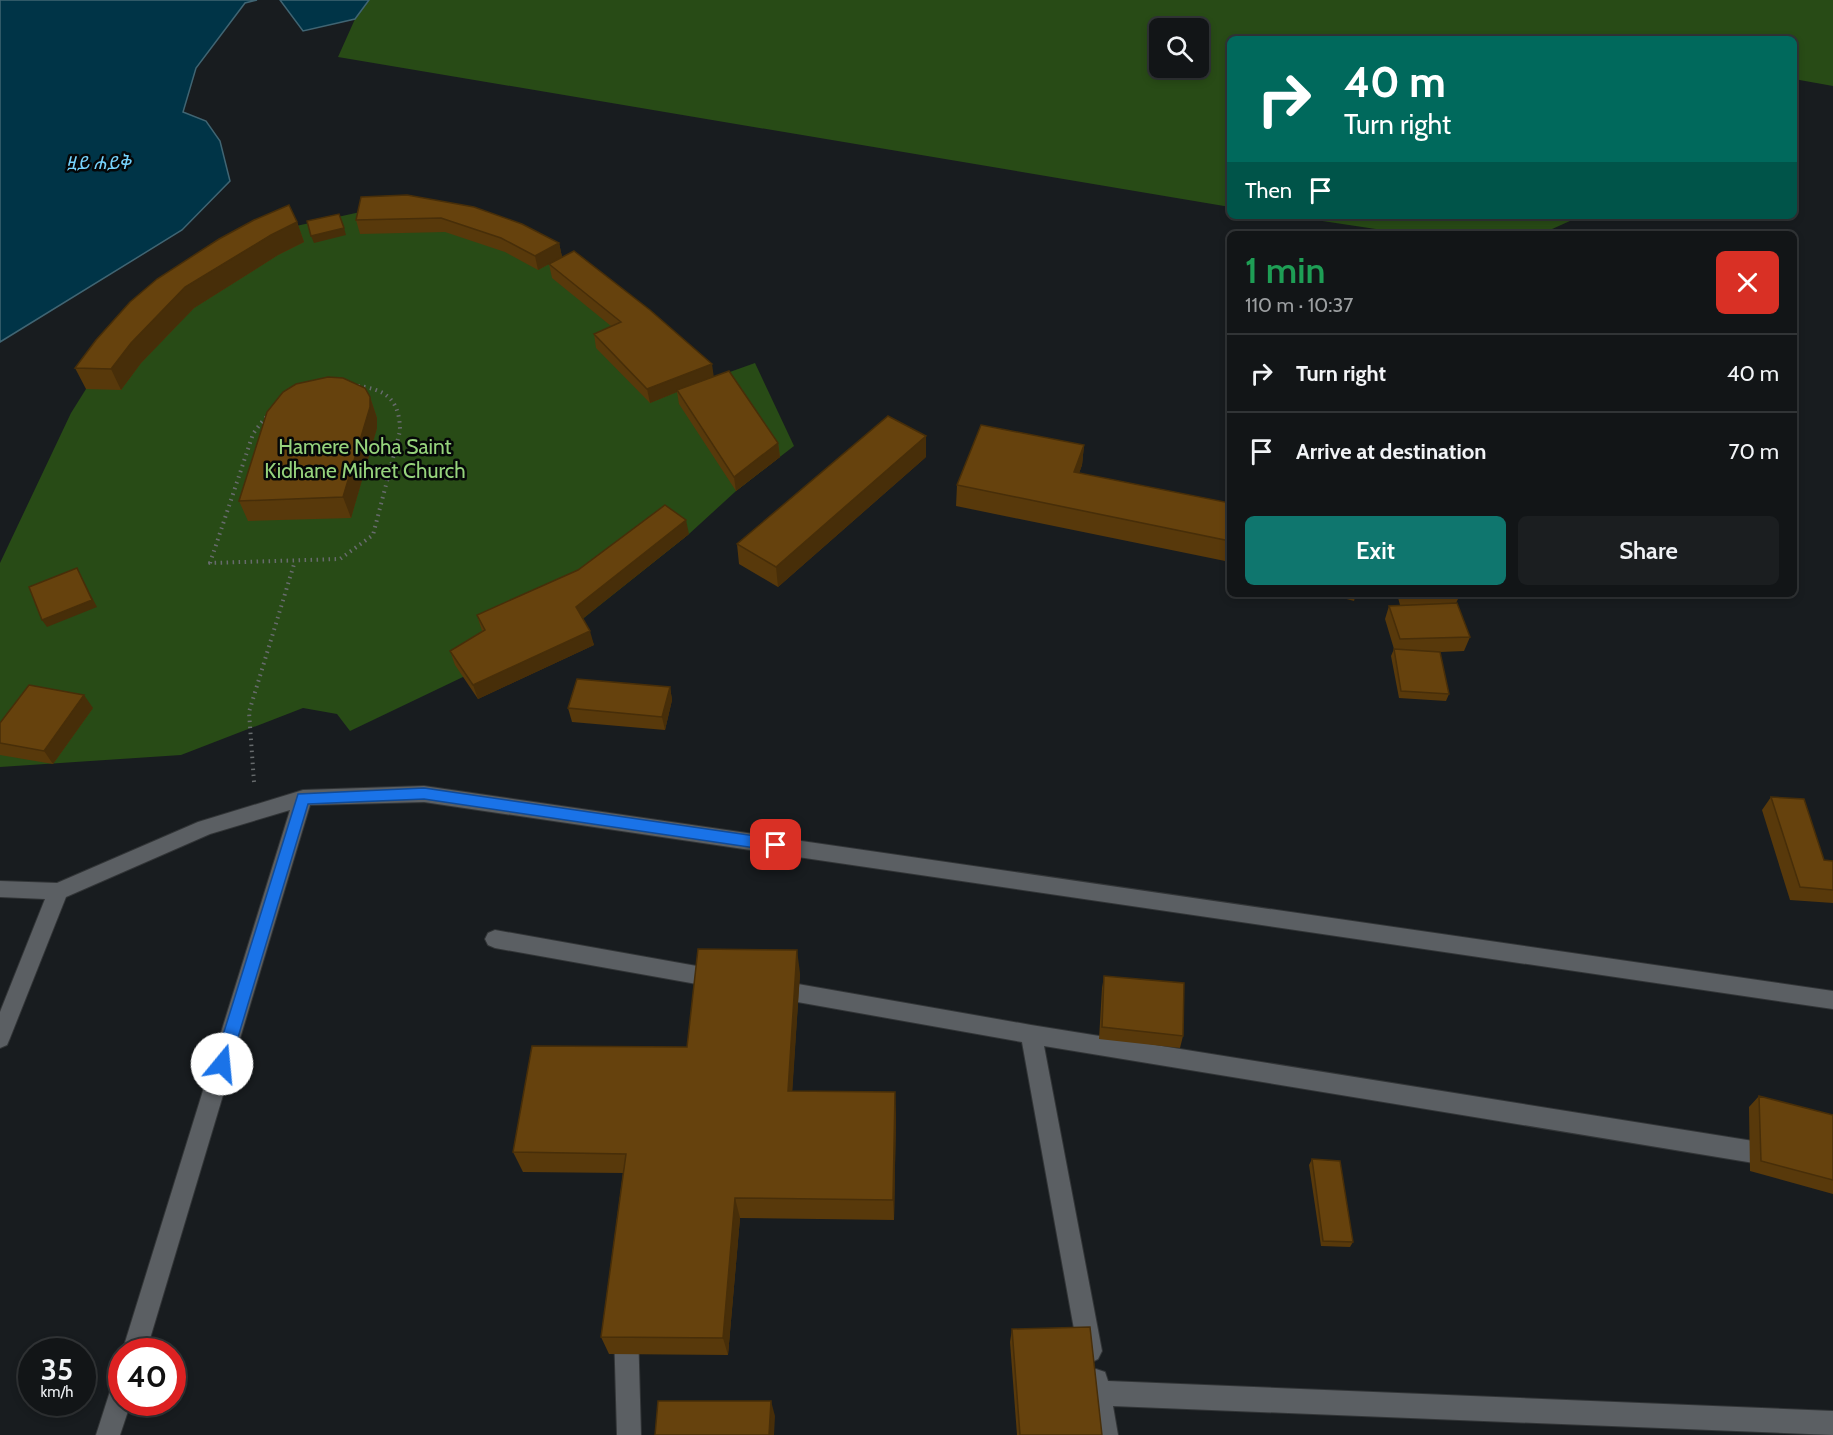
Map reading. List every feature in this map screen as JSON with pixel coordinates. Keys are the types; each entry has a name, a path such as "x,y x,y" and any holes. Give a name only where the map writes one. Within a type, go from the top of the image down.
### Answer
{"street":[{"path":"0,889 58,891 205,828 303,798 424,794 1833,1000"},
{"path":"138,1338 303,798"},
{"path":"0,1038 58,891"},
{"path":"495,939 1031,1034 1798,1159"},
{"path":"1031,1034 1106,1435"},
{"path":"626,1302 628,1435"},
{"path":"1098,1393 1833,1423"},
{"path":"108,1435 114,1416"}],"path":[{"path":"340,384 362,385 381,392 395,402 402,416 373,536 340,559 295,561 210,563 253,434 262,419 276,405 295,394 317,387 340,384"},
{"path":"256,813 249,712 295,561"}],"green space":[{"path":"369,0 1833,0 1833,86 1797,80 1797,36 1227,36 1227,206 338,57 355,19"},
{"name":"Hamere Noha Saint Kidhane Mihret Church","path":"365,211 525,238 577,265 713,378 755,363 794,446 736,491 689,534 580,621 350,731 337,714 303,708 181,755 0,767 0,563 71,413 86,389 296,226"},
{"path":"1309,219 1574,219 1548,231 1389,231"}],"water":[{"name":"ዟይ ሐይቅ","path":"0,0 257,0 245,3 196,68 183,112 206,121 220,141 230,181 182,230 0,342"},
{"path":"280,0 369,0 355,19 303,31"}],"building":[{"path":"407,195 474,207 522,224 559,243 535,256 501,238 441,218 356,220 361,197"},
{"path":"289,205 297,222 271,235 185,287 131,343 111,369 75,368 130,302 157,279 219,239"},
{"path":"339,214 344,228 311,236 307,221"},
{"path":"574,251 650,310 712,364 647,389 594,334 621,322 549,264"},
{"path":"729,371 778,443 734,477 677,390"},
{"path":"328,377 343,378 365,388 370,397 370,407 343,497 239,501 267,412 283,392 296,384"},
{"path":"888,416 926,436 776,567 737,544"},
{"path":"981,425 1084,445 1074,472 1227,502 1227,540 957,485"},
{"path":"665,505 686,520 576,607 590,631 473,685 450,651 485,630 477,615 578,570"},
{"path":"77,568 92,600 42,620 29,587"},
{"path":"1457,603 1470,637 1400,639 1389,606"},
{"path":"1394,649 1440,652 1449,694 1401,691"},
{"path":"577,679 670,687 662,717 568,708"},
{"path":"29,685 84,695 44,751 0,743 0,723"},
{"path":"1771,797 1804,799 1824,860 1833,861 1833,890 1800,887"},
{"path":"698,949 797,950 788,1091 895,1092 893,1200 735,1198 723,1338 601,1337 626,1154 513,1152 532,1046 687,1047"},
{"path":"1104,976 1184,983 1183,1036 1102,1027"},
{"path":"1759,1096 1833,1115 1833,1180 1761,1161"},
{"path":"1312,1159 1340,1161 1353,1242 1323,1241"},
{"path":"1090,1327 1102,1435 1020,1435 1012,1329"},
{"path":"658,1401 771,1401 769,1435 655,1435"}],"route":[{"path":"222,1064 303,798 424,794 776,845"}]}
